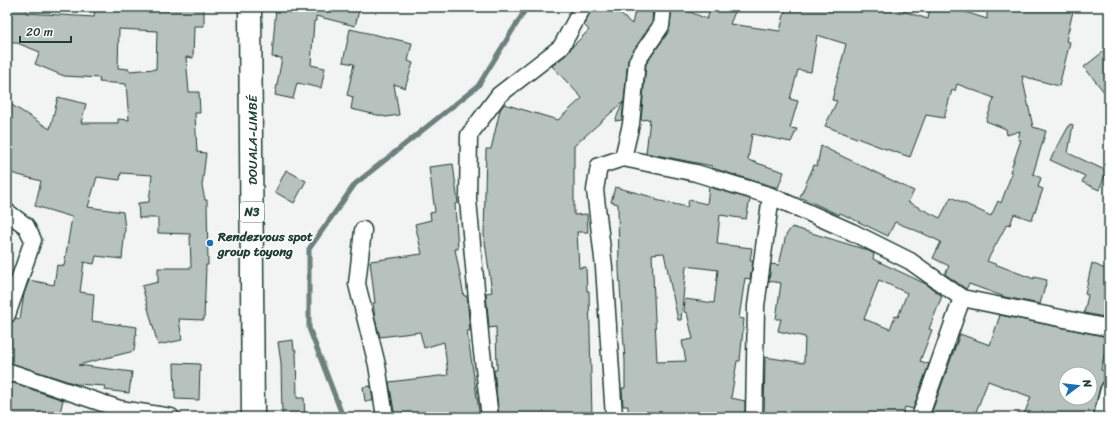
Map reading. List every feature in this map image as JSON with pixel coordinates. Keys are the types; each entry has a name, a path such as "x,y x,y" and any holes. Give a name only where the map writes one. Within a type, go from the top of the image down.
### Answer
{"highway":[{"name":"DOUALA-LIMBÉ","path":"250,7 253,417"}],"street":[{"path":"490,417 481,344 468,200 469,135 499,95 561,47 583,7"},
{"path":"623,158 631,124 637,61 660,26 663,7"},
{"path":"614,417 604,267 596,190 599,166 623,158 696,173 771,196 852,232 910,261 962,298 1109,328"},
{"path":"754,417 756,306 771,196"},
{"path":"7,212 26,226 33,240 7,315"},
{"path":"363,230 357,284 377,365 385,417"},
{"path":"920,417 962,298"},
{"path":"7,371 120,409 171,417"},
{"path":"1102,417 1109,389"}],"building":[{"path":"7,7 28,7 26,13 94,17 95,7 204,7 204,26 194,26 193,58 186,57 189,92 199,92 200,113 195,113 197,152 206,153 202,186 205,200 207,200 208,265 206,265 204,320 179,319 182,340 158,345 142,286 158,282 158,268 191,268 190,234 158,233 158,218 139,218 138,203 149,202 152,175 121,173 120,180 97,177 88,207 123,212 125,229 122,259 96,256 94,264 84,262 80,292 94,294 92,321 137,327 134,351 78,365 132,372 129,393 104,390 105,386 76,384 7,362 7,338 11,323 16,318 20,319 24,294 29,280 54,285 57,265 64,266 72,217 35,206 41,181 7,172 7,102 50,129 58,97 86,104 81,123 118,123 118,119 129,120 126,84 99,82 100,78 64,76 35,64 40,52 17,43 7,43","holes":["119,29 157,31 156,69 129,71 129,69 118,68"]},
{"path":"276,7 360,7 355,26 316,16 316,21 314,21 311,65 325,68 321,88 297,83 293,99 275,95 282,58 272,57"},
{"path":"592,7 612,7 632,24 636,7 653,7 652,23 628,60 622,120 615,121 623,102 574,146 574,215 587,214 588,232 577,232 579,268 586,267 587,291 589,291 592,417 499,417 494,370 497,370 496,327 489,328 486,293 492,292 484,235 486,149 491,149 500,110 504,104 558,120 582,98 552,66 567,54 589,30 584,25"},
{"path":"672,7 678,7 707,19 711,7 737,7 730,24 780,31 786,7 890,7 928,19 930,7 959,7 959,10 987,19 987,7 1074,7 1066,41 1070,42 1059,86 1022,76 1033,127 1046,131 1033,174 1041,178 1038,187 1043,189 1032,220 1014,214 1010,225 1007,224 987,261 1034,279 1034,277 1047,280 1040,304 1005,297 969,284 966,289 945,274 949,266 933,258 941,242 922,233 895,222 888,236 840,213 839,215 800,197 814,165 817,166 821,146 914,191 908,202 940,218 951,197 991,216 998,201 1001,203 1012,173 1010,172 1021,140 1018,140 1020,131 1007,135 1006,129 986,121 994,98 957,84 955,91 952,90 944,118 926,115 910,157 883,148 825,126 837,101 832,100 846,44 817,35 811,72 798,70 790,99 798,101 790,128 797,129 791,142 752,134 748,160 784,172 778,188 712,168 712,166 646,153 650,119 641,120 646,64 669,31"},
{"path":"350,29 412,43 408,61 413,63 405,88 394,84 399,115 386,117 351,109 353,97 347,95 354,64 343,62"},
{"path":"1109,47 1109,98 1084,67"},
{"path":"1070,124 1073,125 1068,153 1107,171 1099,190 1082,182 1085,176 1050,160"},
{"path":"453,164 458,203 455,204 458,249 455,249 464,296 467,296 470,331 467,331 480,417 395,417 389,382 448,375 444,342 424,348 420,332 380,337 375,319 373,303 375,303 370,261 422,254 415,224 431,220 430,213 435,212 429,167"},
{"path":"286,170 306,181 294,203 275,192"},
{"path":"615,187 656,198 656,200 687,207 689,200 707,204 709,187 750,199 746,219 720,215 717,244 752,248 750,261 753,261 750,279 745,278 739,318 744,319 740,361 737,361 731,398 745,401 745,417 628,417 628,406 623,406 622,388 625,388 625,361 619,270 618,204 611,202","holes":["664,253 678,320 681,320 686,266 718,270 714,303 685,299 684,312 687,313 693,339 682,341 686,361 657,362 652,254"]},
{"path":"792,227 867,250 874,254 873,259 926,284 942,296 929,329 932,330 920,361 929,364 913,409 905,407 902,417 764,417 765,357 804,363 805,337 778,331 781,319 776,319 781,283 769,281 771,264 779,265 786,235","holes":["879,280 907,293 898,317 895,316 890,329 864,319"]},
{"path":"1092,263 1109,271 1109,318 1084,313 1088,295 1085,294"},
{"path":"1000,315 1108,337 1101,370 1108,371 1106,380 1100,387 1098,396 1098,366 1058,366 1058,406 1096,406 1093,417 1023,417 1031,397 988,381 974,417 930,417 960,334 990,345"},
{"path":"293,340 294,350 296,350 297,398 304,398 305,417 283,417 282,414 281,363 278,342"},
{"path":"174,363 200,364 199,400 175,399"},
{"path":"7,381 63,400 59,417 7,417"},
{"path":"371,386 373,401 365,401 363,387"}],"waterway":[{"path":"343,417 309,328 309,249 355,184 478,86 527,7"}],"place":[{"name":"Rendezvous spot group toyong","path":"210,243"}]}
